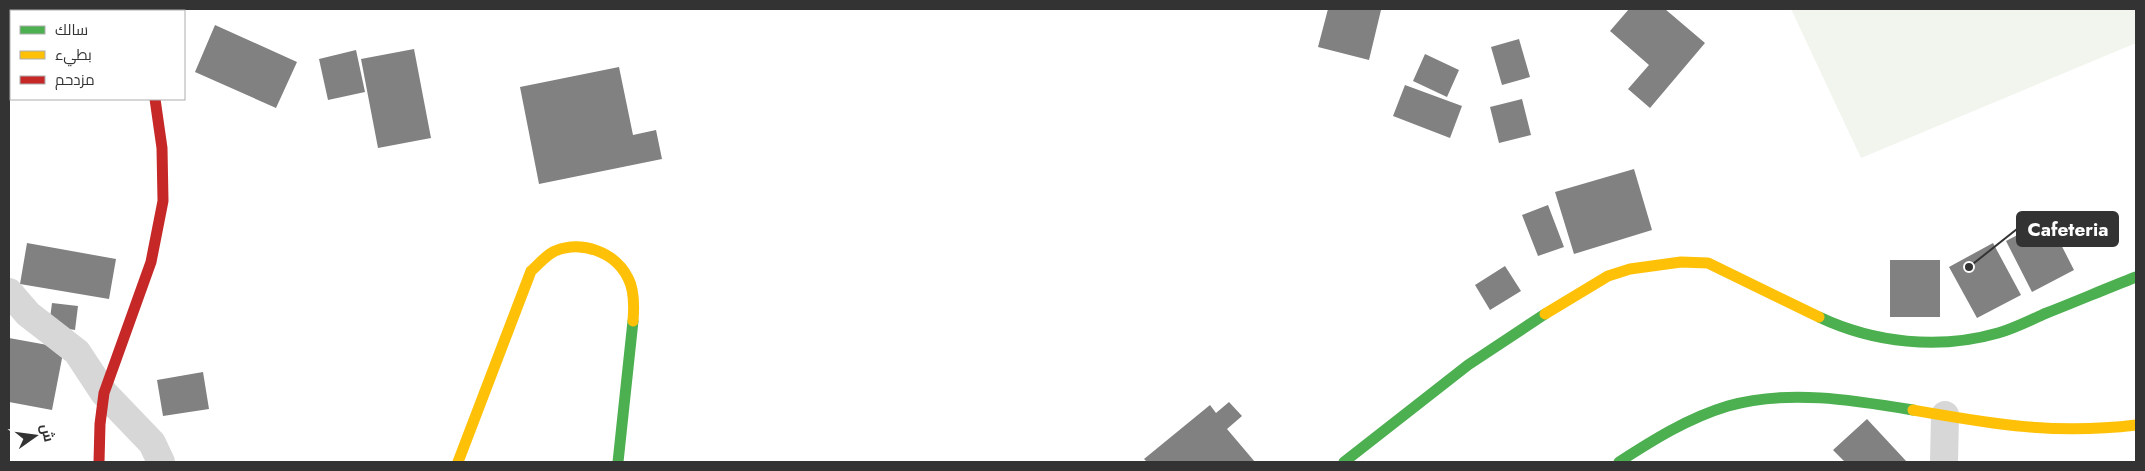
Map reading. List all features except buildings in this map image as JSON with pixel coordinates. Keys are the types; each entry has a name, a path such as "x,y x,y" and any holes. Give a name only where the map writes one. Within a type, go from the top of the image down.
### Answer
{"street":[{"path":"99,462 100,424 104,393 151,262 163,201 162,148 155,100"},
{"path":"458,462 531,271 554,251 584,246 612,257 629,279 634,310 618,462"},
{"path":"1344,462 1412,407 1475,360 1537,319 1608,276 1630,269 1680,262 1708,263 1845,329 1883,338 1921,342 1947,342 1998,334 2136,277"},
{"path":"9,292 28,314 77,352 104,393 152,442 161,462"},
{"path":"1619,462 1677,428 1709,413 1744,402 1768,398 1809,397 1945,415 1986,424 2029,428 2071,430 2136,425"},
{"path":"1944,462 1945,415"}],"shaded area":[{"path":"1791,9 2136,9 2136,43 1861,158"}],"traffic: fast":[{"path":"1819,317 1840,326 1884,338 1907,341 1953,341 1998,333 2021,325 2136,277"},
{"path":"1344,462 1468,365 1545,314"},
{"path":"618,462 633,321"},
{"path":"1619,462 1685,423 1713,411 1750,401 1773,398 1820,398 1913,410"}],"traffic: slow":[{"path":"458,462 531,271 549,255 565,248 576,247 597,251 615,261 630,283 633,299 633,321"},
{"path":"1545,314 1608,276 1630,269 1681,262 1708,263 1819,317"},
{"path":"1913,410 1997,424 2050,428 2078,429 2136,425"}],"traffic: jam":[{"path":"99,462 100,424 104,393 151,262 163,201 162,148 155,100"}],"place":[{"name":"Cafeteria","path":"1969,267"}]}
